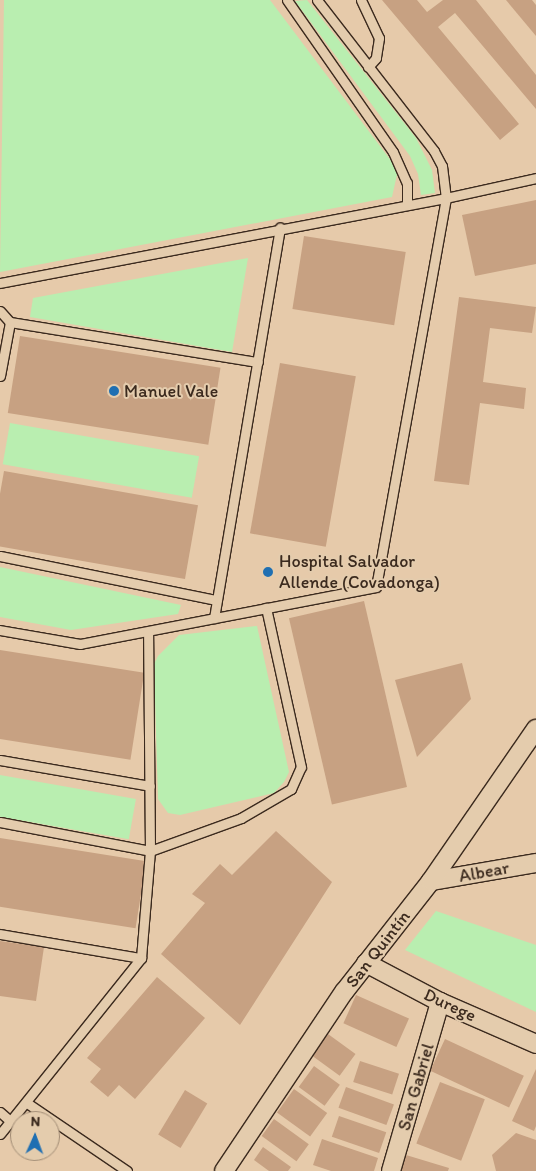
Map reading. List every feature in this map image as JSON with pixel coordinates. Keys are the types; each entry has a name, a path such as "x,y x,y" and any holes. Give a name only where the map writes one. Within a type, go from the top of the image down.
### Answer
{"street":[{"name":"San Quintín","path":"224,1171 366,963 431,880 536,729"},
{"name":"Albear","path":"431,880 536,863"},
{"name":"Durege","path":"366,963 440,1002 536,1044"},
{"name":"San Gabriel","path":"391,1171 440,1002"}],"lane":[{"path":"286,0 393,152 405,175 408,205"},
{"path":"0,630 80,644 376,587 446,198 442,166 434,151 317,0"},
{"path":"361,0 379,38 376,58 368,67"},
{"path":"0,282 446,198 536,178"},
{"path":"214,618 280,228"},
{"path":"0,311 10,322 258,362"},
{"path":"0,376 10,322"},
{"path":"0,556 217,600"},
{"path":"0,822 150,851 241,818 291,789 302,767 266,608"},
{"path":"19,1111 141,958 150,851 148,632"},
{"path":"0,760 150,786"},
{"path":"0,934 141,958"},
{"path":"27,1102 127,1171"},
{"path":"0,1112 10,1121 0,1134"}],"green space":[{"path":"4,0 270,0 398,170 392,197 0,272"},
{"path":"307,0 416,138 432,170 435,193 421,195 418,174 410,156 295,1"},
{"path":"248,258 232,352 30,317 33,298"},
{"path":"10,423 199,456 192,498 3,464"},
{"path":"0,567 181,605 178,614 71,630 0,617"},
{"path":"257,626 289,772 284,782 274,793 180,815 168,813 158,799 154,664 158,656 179,635"},
{"path":"0,775 136,799 129,839 0,817"},
{"path":"436,911 536,945 536,1012 405,950"}],"building":[{"path":"382,0 417,0 427,12 443,0 476,0 536,75 536,109 455,13 438,27 519,124 500,140"},
{"path":"506,0 532,0 536,5 536,36"},
{"path":"536,200 536,264 475,276 462,215"},
{"path":"304,236 406,252 394,325 292,309"},
{"path":"459,297 536,307 532,333 490,328 483,382 526,388 524,409 480,403 469,485 434,481"},
{"name":"Manuel Vale","path":"20,336 221,368 208,445 8,413"},
{"path":"280,363 356,376 326,547 250,533"},
{"path":"4,471 198,505 185,579 0,546 0,494"},
{"path":"364,601 407,787 332,804 289,618"},
{"path":"0,650 144,673 130,760 0,739"},
{"path":"462,663 471,699 417,757 395,680"},
{"path":"276,831 332,882 240,1025 161,954 205,903 192,894 220,864 232,875"},
{"path":"0,838 146,861 136,928 0,907"},
{"path":"0,941 44,947 36,1001 0,996"},
{"path":"157,977 205,1018 135,1099 119,1085 108,1097 90,1082 101,1069 87,1058"},
{"path":"356,995 409,1019 396,1047 343,1023"},
{"path":"328,1034 356,1054 340,1076 312,1056"},
{"path":"445,1039 524,1076 509,1107 430,1071"},
{"path":"360,1061 399,1074 392,1095 353,1082"},
{"path":"314,1066 340,1085 325,1106 299,1087"},
{"path":"536,1069 536,1126 534,1131 512,1121"},
{"path":"440,1082 485,1099 461,1161 416,1144"},
{"path":"346,1087 394,1104 386,1125 338,1108"},
{"path":"294,1089 327,1113 310,1137 277,1112"},
{"path":"185,1090 207,1103 181,1148 158,1135"},
{"path":"339,1116 386,1132 379,1153 332,1137"},
{"path":"274,1119 309,1144 296,1161 262,1136"},
{"path":"516,1133 536,1140 536,1171 496,1171 492,1155"},
{"path":"322,1139 378,1158 374,1171 331,1171 313,1165"},
{"path":"263,1147 291,1167 288,1171 269,1171 254,1160"},
{"path":"406,1155 449,1168 448,1171 401,1171"}],"place":[{"name":"Manuel Vale","path":"114,391"},
{"name":"Hospital Salvador Allende (Covadonga)","path":"268,572"}]}
